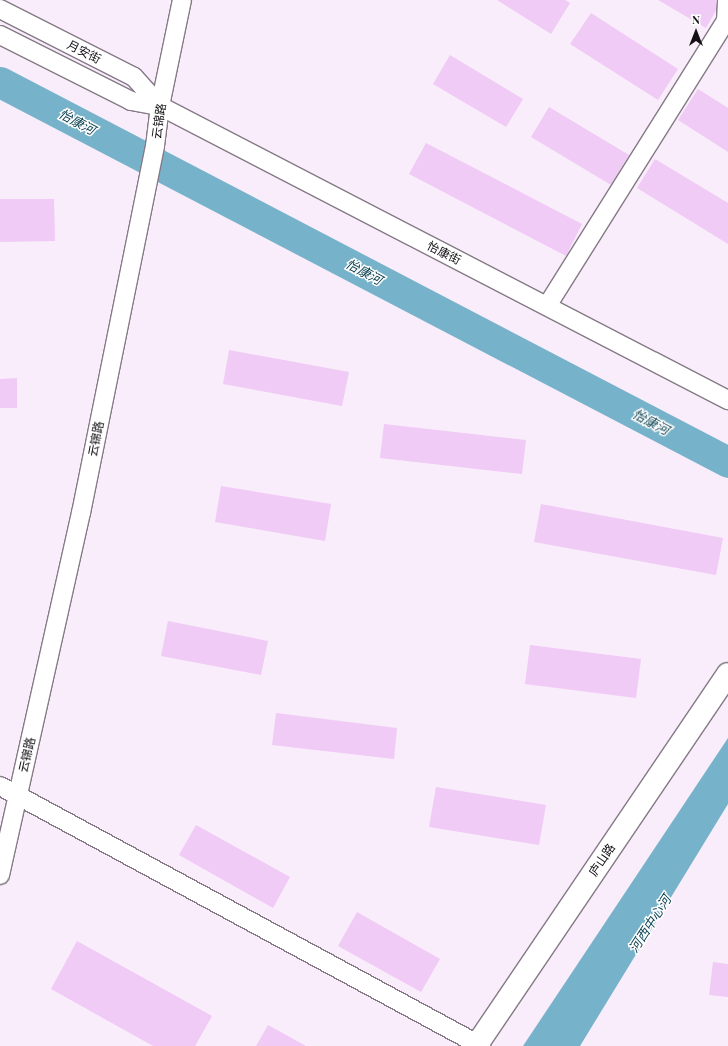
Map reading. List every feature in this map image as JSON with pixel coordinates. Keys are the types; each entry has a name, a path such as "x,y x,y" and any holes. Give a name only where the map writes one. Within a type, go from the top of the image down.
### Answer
{"main road":[{"name":"庐山路","path":"478,1045 728,674"}],"street":[{"name":"云锦路","path":"0,875 81,513 155,146 160,106 182,0"},
{"path":"547,306 726,21 727,0"},
{"name":"月安街","path":"0,9 134,77 160,106"},
{"path":"0,35 131,101 160,106"},
{"name":"怡康街","path":"160,106 728,400"},
{"path":"0,786 478,1045"}],"water":[{"name":"河西中心河","path":"728,738 728,804 580,1046 523,1046"}],"building":[{"path":"497,0 565,0 570,3 551,34"},
{"path":"658,0 722,0 706,28"},
{"path":"591,13 678,69 658,100 570,44"},
{"path":"450,55 523,99 506,127 433,84"},
{"path":"698,89 728,108 728,152 678,120"},
{"path":"549,107 629,155 611,185 531,137"},
{"path":"426,143 582,224 566,256 409,174"},
{"path":"655,159 728,203 728,244 637,188"},
{"path":"0,199 54,199 55,241 0,242"},
{"path":"229,350 349,372 342,406 223,384"},
{"path":"17,378 17,408 0,408 0,379"},
{"path":"384,424 526,440 522,474 380,458"},
{"path":"221,486 331,504 325,541 215,522"},
{"path":"541,504 723,538 716,575 534,542"},
{"path":"168,621 268,641 261,675 161,656"},
{"path":"530,645 641,659 636,698 525,684"},
{"path":"276,713 397,728 394,759 272,745"},
{"path":"436,787 546,805 539,845 429,827"},
{"path":"196,825 290,877 273,908 179,855"},
{"path":"357,912 440,959 421,992 338,946"},
{"path":"77,941 212,1016 195,1046 153,1046 51,989"},
{"path":"713,962 728,964 728,997 709,995"},
{"path":"268,1025 306,1046 256,1046"}],"waterway":[{"name":"怡康河","path":"0,82 728,462"}]}
